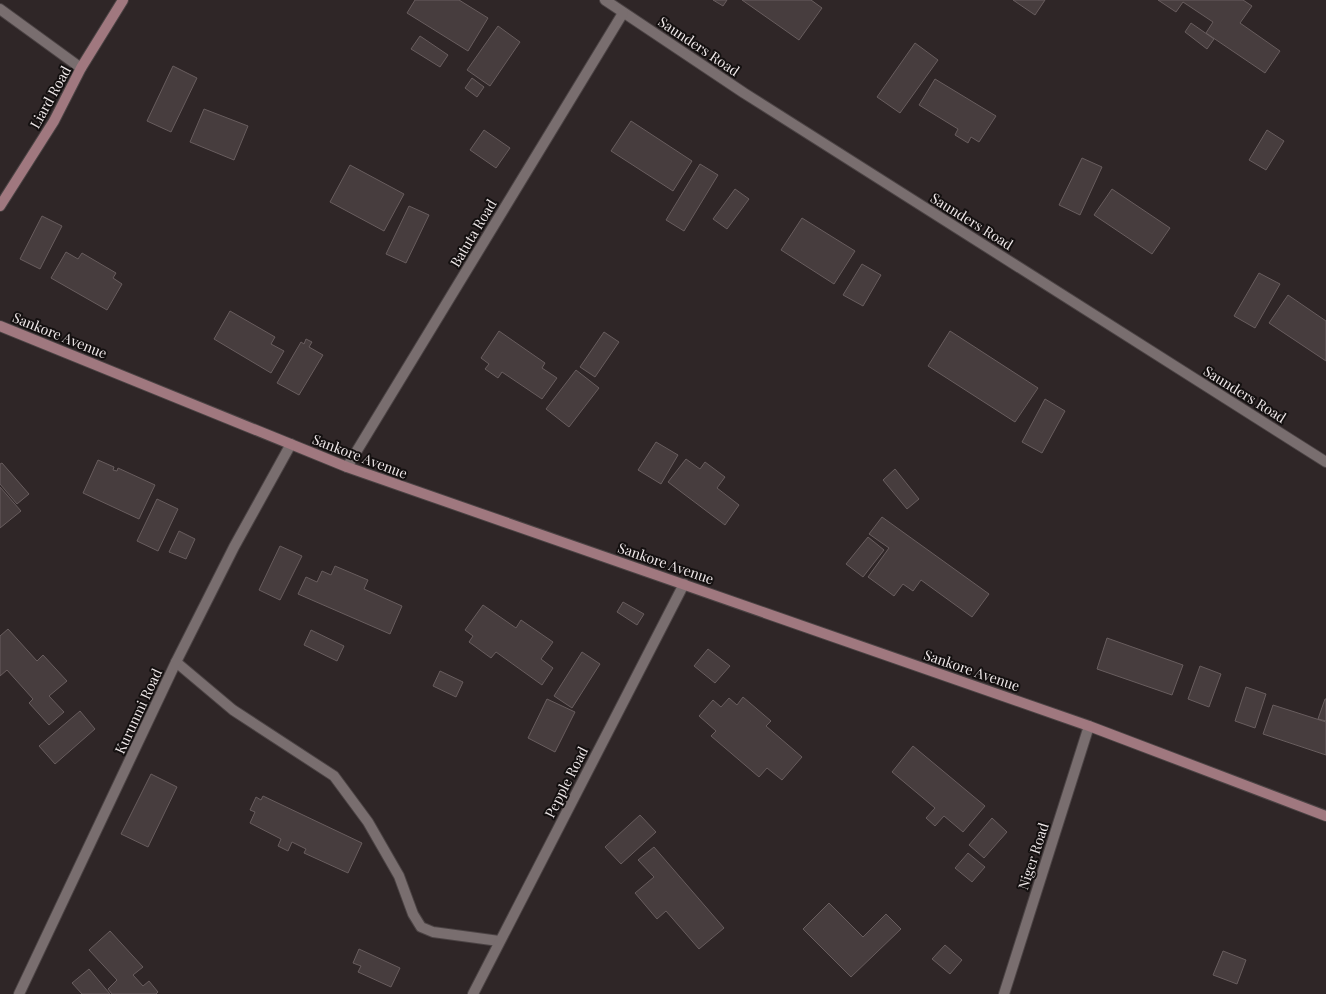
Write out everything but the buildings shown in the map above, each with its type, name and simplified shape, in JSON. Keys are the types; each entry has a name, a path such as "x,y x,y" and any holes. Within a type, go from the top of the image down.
{"street":[{"name":"Liard Road","path":"0,206 54,121 81,68 123,0"},
{"name":"Saunders Road","path":"604,0 751,97 1326,462"},
{"path":"0,9 81,68"},
{"name":"Batuta Road","path":"347,467 623,12"},
{"name":"Sankore Avenue","path":"0,326 347,467 1089,726 1326,816"},
{"name":"Kurunmi Road","path":"19,994 176,662 234,547 291,444"},
{"name":"Pepple Road","path":"473,994 684,584"},
{"path":"176,662 233,710 334,776 368,822 399,876 413,914 421,927 433,932 499,941"},
{"name":"Niger Road","path":"1004,994 1089,726"}]}
